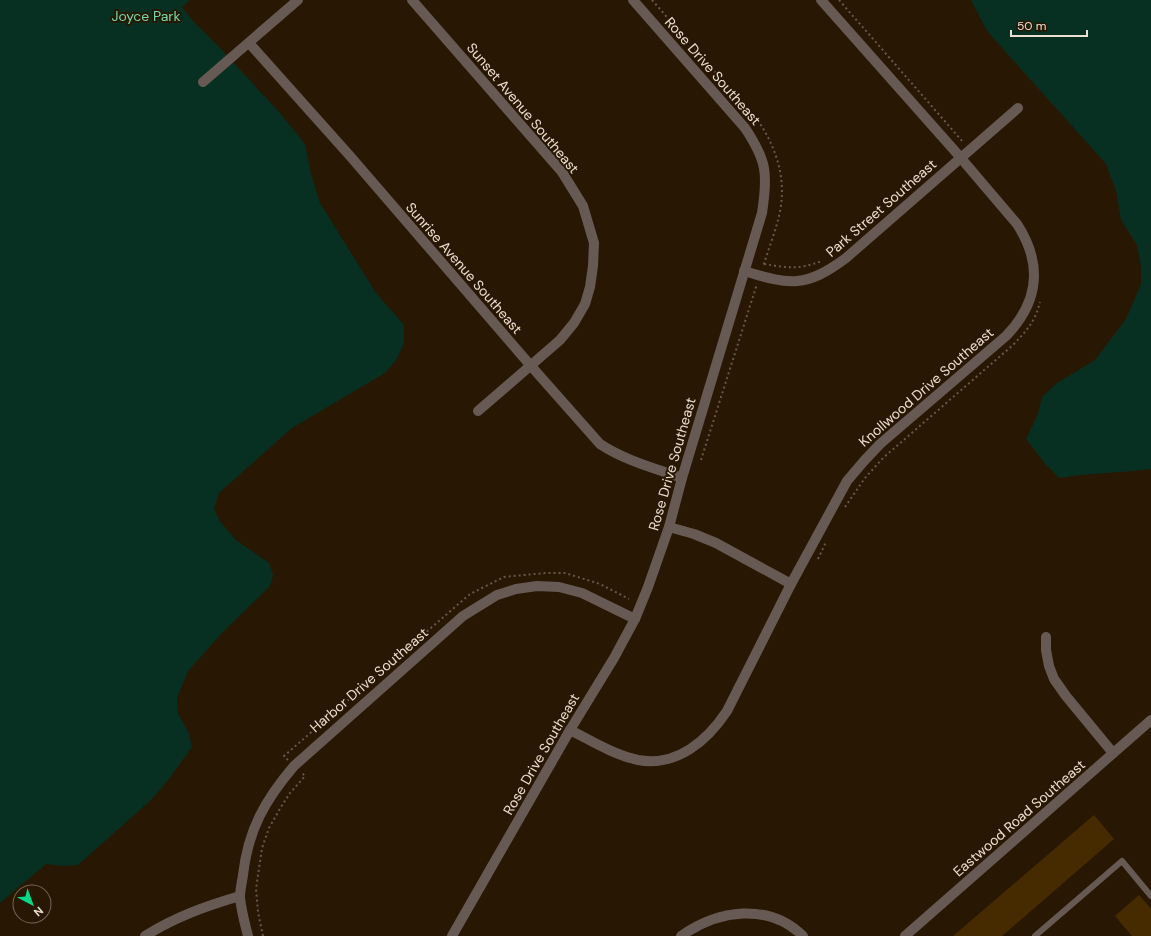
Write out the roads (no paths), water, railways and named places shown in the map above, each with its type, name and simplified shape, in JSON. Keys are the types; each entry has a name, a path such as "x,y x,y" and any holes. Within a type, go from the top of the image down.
{"street":[{"path":"203,82 298,0"},
{"name":"Sunset Avenue Southeast","path":"412,0 562,172 583,206 594,243 594,266 590,287 585,304 574,323 560,340 478,411"},
{"name":"Rose Drive Southeast","path":"452,936 570,730 614,658 635,619 669,527 682,478 762,213 766,178 764,165 760,153 745,128 633,0"},
{"name":"Knollwood Drive Southeast","path":"570,730 615,753 637,760 646,761 666,759 682,753 695,747 707,737 718,725 727,711 791,584 847,481 880,444 1006,336 1017,325 1026,312 1031,298 1034,283 1032,253 1026,238 1017,224 821,0"},
{"name":"Sunrise Avenue Southeast","path":"249,43 350,156 600,444 623,457 682,478"},
{"name":"Park Street Southeast","path":"744,271 775,280 799,281 815,277 831,269 846,258 966,146 1018,108"},
{"path":"669,527 694,534 716,543 791,584"},
{"name":"Harbor Drive Southeast","path":"248,936 240,896 245,857 252,833 264,807 276,787 294,766 463,616 497,595 516,589 538,586 559,587 582,594 635,619"},
{"path":"1046,637 1047,655 1054,679 1070,702 1113,753"},
{"name":"Eastwood Road Southeast","path":"905,936 1151,720"},
{"path":"145,936 179,916 240,896"},
{"path":"681,936 695,926 718,917 738,914 758,914 777,918 796,929 803,936"}],"lane":[{"path":"1035,936 1122,861 1151,896"}],"park label":[{"name":"Joyce Park","path":"146,16"}]}
